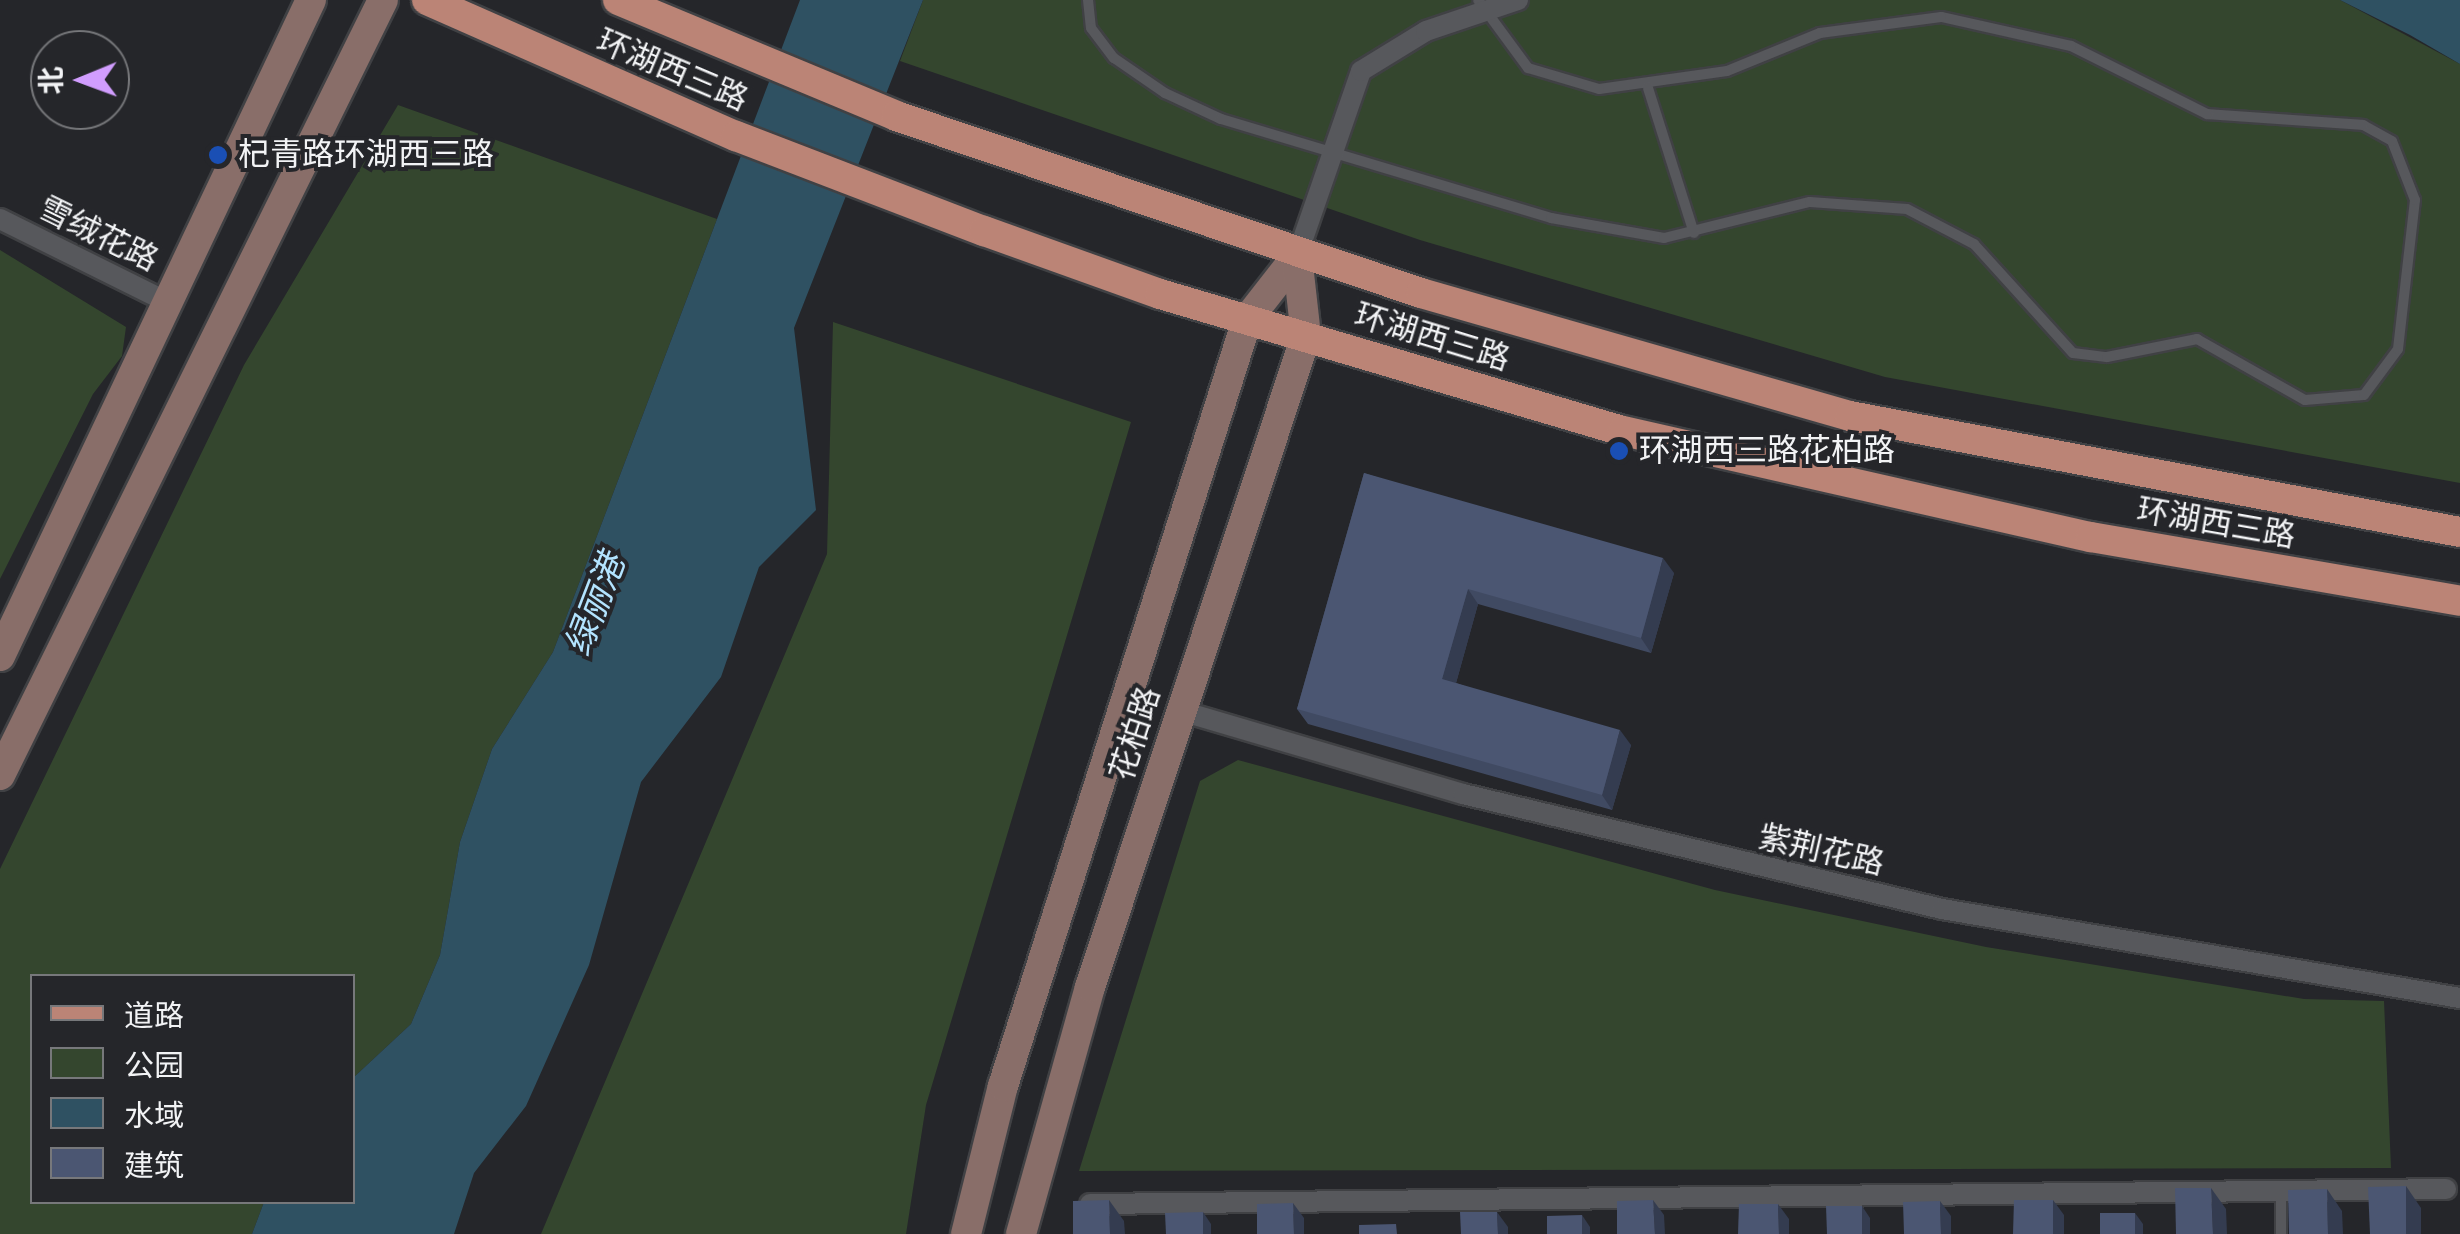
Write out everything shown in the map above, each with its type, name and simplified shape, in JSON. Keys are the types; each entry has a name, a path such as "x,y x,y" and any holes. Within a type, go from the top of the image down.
{"main road":[{"path":"0,656 310,0"},
{"path":"0,776 383,0"},
{"name":"环湖西三路","path":"427,0 736,136 869,188 1247,320 1623,431 2091,537 2460,601"},
{"name":"环湖西三路","path":"618,0 896,116 1297,256 1850,416 2460,532"},
{"path":"1247,320 1297,256"},
{"name":"花柏路","path":"1021,1234 1181,711 1306,336 1297,256"},
{"name":"花柏路","path":"966,1234 1002,1086 1247,320"}],"street":[{"path":"1297,256 1361,70 1426,31 1482,6 1518,0"},
{"name":"雪绒花路","path":"0,219 169,303"},
{"name":"紫荆花路","path":"1181,711 1462,794 1922,905 2460,998"},
{"path":"1090,1204 2446,1189"}],"lane":[{"path":"1088,0 1090,28 1114,58 1165,93 1330,152 1614,234 1694,233 1810,202 1906,209 1974,244 2074,352 2107,357 2197,338 2274,386 2334,403 2364,395 2398,349 2416,200 2392,141 2363,125 2206,114 2070,46 1941,16 1820,33 1727,71 1648,88 1556,81 1508,50 1482,6"},
{"path":"1648,88 1694,233"},
{"path":"2281,1191 2282,1234"}],"green space":[{"path":"923,0 2340,0 2460,64 2460,483 1885,377 1420,240 900,61"},
{"path":"398,105 717,219 553,652 492,749 460,842 440,955 411,1024 355,1076 355,974 30,974 30,1204 263,1204 252,1234 0,1234 0,869 244,365"},
{"path":"0,250 126,327 122,356 93,394 0,579"},
{"path":"833,322 1131,422 926,1105 906,1234 541,1234 827,554"},
{"path":"1238,760 1715,890 1986,947 2304,999 2384,1001 2391,1168 1079,1171 1200,781"}],"water":[{"name":"绿丽港","path":"800,0 923,0 794,328 816,510 759,567 721,677 641,782 589,965 526,1106 474,1173 454,1234 252,1234 263,1204 355,1204 355,1076 411,1024 440,955 460,842 492,749 553,652"},
{"path":"2340,0 2460,0 2460,64 2410,35"}],"building":[{"path":"1364,473 1663,558 1641,638 1468,589 1442,679 1620,730 1602,795 1297,709"},
{"path":"2406,1186 2406,1234 2370,1234 2368,1187"},
{"path":"2175,1188 2211,1188 2213,1234 2176,1234"},
{"path":"2327,1189 2328,1234 2289,1234 2288,1190"},
{"path":"1109,1200 1110,1234 1073,1234 1073,1201"},
{"path":"1653,1200 1655,1234 1617,1234 1617,1201"},
{"path":"2014,1200 2053,1200 2053,1234 2013,1234"},
{"path":"1940,1201 1941,1234 1904,1234 1903,1202"},
{"path":"1293,1203 1294,1234 1257,1234 1257,1204"},
{"path":"1739,1204 1778,1204 1779,1234 1738,1234"},
{"path":"1826,1206 1862,1206 1862,1234 1827,1234"},
{"path":"1203,1212 1203,1234 1166,1234 1165,1213"},
{"path":"1460,1212 1497,1212 1498,1234 1461,1234"},
{"path":"2100,1213 2135,1213 2135,1234 2100,1234"},
{"path":"1582,1215 1582,1234 1547,1234 1547,1216"},
{"path":"1396,1224 1397,1234 1359,1234 1359,1225"}],"place":[{"name":"杞青路环湖西三路","path":"218,155"},
{"name":"环湖西三路花柏路","path":"1619,451"}]}
